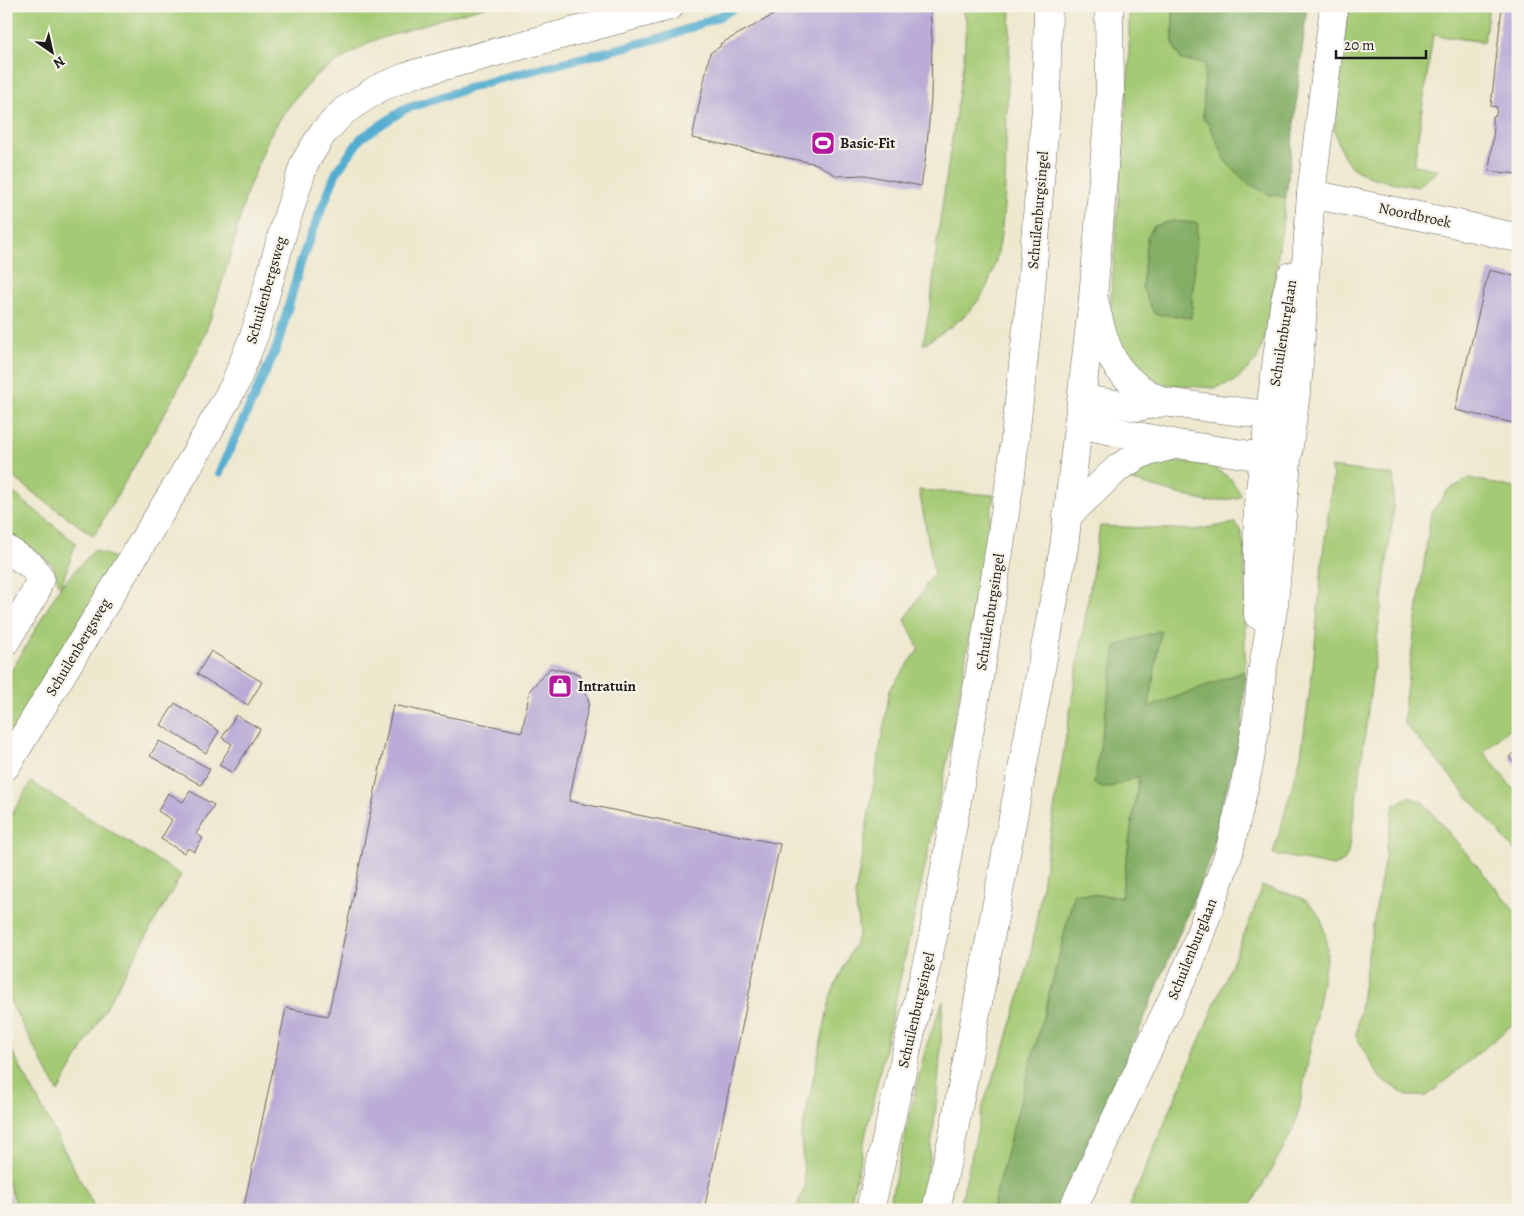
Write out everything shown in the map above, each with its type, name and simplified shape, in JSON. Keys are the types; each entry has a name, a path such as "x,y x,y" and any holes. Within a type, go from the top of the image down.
{"street":[{"name":"Schuilenbergsweg","path":"6,766 179,482 234,386 255,333 283,231 304,164 322,134 344,111 369,94 410,75 670,6"},
{"name":"Schuilenburgsingel","path":"870,1210 933,936 983,655 1011,474 1030,301 1044,135 1048,6"},
{"path":"936,1210 954,1126 1064,547 1093,298 1110,94 1108,6"},
{"name":"Schuilenburglaan","path":"1072,1210 1190,962 1229,853 1249,764 1274,604 1276,459 1334,6"},
{"name":"Noordbroek","path":"1311,194 1518,238"},
{"path":"1093,298 1104,344 1114,363 1144,393 1164,402 1282,416"},
{"path":"1080,412 1138,407 1164,402"},
{"path":"1080,412 1177,444 1276,459"},
{"path":"1067,516 1118,467 1141,454 1177,444"},
{"path":"6,549 32,566 40,578 35,593 6,641"}],"green space":[{"path":"6,6 488,6 370,42 316,75 285,111 269,137 247,192 213,312 199,348 175,395 94,536 6,471"},
{"path":"962,6 1011,6 1001,237 992,274 979,299 957,322 923,345 931,301 938,234 964,58 966,19"},
{"path":"1129,6 1173,6 1173,43 1181,60 1205,63 1203,118 1271,195 1286,197 1268,330 1256,361 1234,382 1214,388 1161,384 1133,367 1117,340 1110,309 1129,66"},
{"path":"1173,6 1307,6 1286,197 1271,195 1247,183 1227,163 1209,125 1203,118 1205,63 1181,60 1173,43"},
{"path":"1348,6 1489,6 1484,42 1433,35 1414,165 1439,170 1417,187 1370,177 1354,168 1343,156 1334,130"},
{"path":"1172,221 1198,223 1191,318 1154,314 1142,287 1147,237 1154,226"},
{"path":"1157,460 1210,465 1231,479 1241,495 1238,498 1207,502 1126,479 1131,473"},
{"path":"1330,467 1394,475 1393,515 1348,853 1344,861 1333,866 1273,854 1301,756 1313,667 1323,553 1333,476"},
{"path":"1470,478 1518,489 1518,720 1484,752 1518,795 1518,854 1404,723 1405,699 1431,513 1448,490"},
{"path":"6,487 76,543 61,586 94,550 119,560 6,746 6,680 60,587 53,565 7,531 12,525 6,521"},
{"path":"919,490 994,495 953,731 929,849 849,1210 795,1210 805,1187 801,1137 831,994 859,934 855,895 890,689 919,649 905,620 934,572"},
{"path":"1236,523 1241,532 1245,550 1245,671 1149,708 1094,784 1108,788 1139,775 1121,897 1074,893 1055,973 992,1210 959,1210 984,1102 1004,1049 1030,959 1100,526 1194,530"},
{"path":"1161,630 1149,707 1245,671 1242,733 1223,801 1211,857 1102,1120 1063,1204 1058,1210 992,1210 1055,973 1074,893 1121,897 1139,776 1108,788 1094,784 1116,646"},
{"path":"31,782 181,875 58,1092 6,994 6,824"},
{"path":"1408,797 1422,801 1518,914 1518,939 1514,957 1518,962 1518,1020 1427,1096 1407,1096 1380,1078 1356,1036 1394,805"},
{"path":"1262,886 1303,899 1315,909 1322,923 1326,939 1327,954 1300,1105 1294,1128 1248,1210 1128,1210 1251,918"},
{"path":"943,1001 936,1106 930,1158 920,1210 888,1210 926,1046"},
{"path":"6,1040 96,1210 18,1210 6,1177"}],"building":[{"path":"790,6 930,6 932,39 931,98 926,156 921,186 865,175 837,176 817,164 692,138 710,53 721,46 720,44"},
{"path":"1502,6 1518,6 1518,174 1489,171 1494,127 1492,117 1496,115 1497,107 1491,106"},
{"path":"1489,270 1518,277 1518,424 1455,410"},
{"path":"211,651 262,682 248,705 197,674"},
{"path":"550,668 579,674 589,702 569,801 780,844 704,1210 243,1210 286,1008 328,1016 393,705 522,732 530,690"},
{"path":"175,703 219,731 206,753 161,725"},
{"path":"236,715 260,729 233,773 219,765 232,744 222,738"},
{"path":"159,741 210,769 201,785 150,756"},
{"path":"1518,750 1518,768 1509,757"},
{"path":"190,791 214,805 196,834 203,838 194,852 188,848 184,853 161,839 172,820 158,811 168,793 183,802"},
{"path":"6,1186 15,1210 6,1210"}],"waterway":[{"path":"219,473 277,347 302,258 336,173 361,138 405,109 491,81 672,35 720,16 737,6"}],"place":[{"name":"Basic-Fit","path":"823,143"},
{"name":"Intratuin","path":"560,686"}]}
